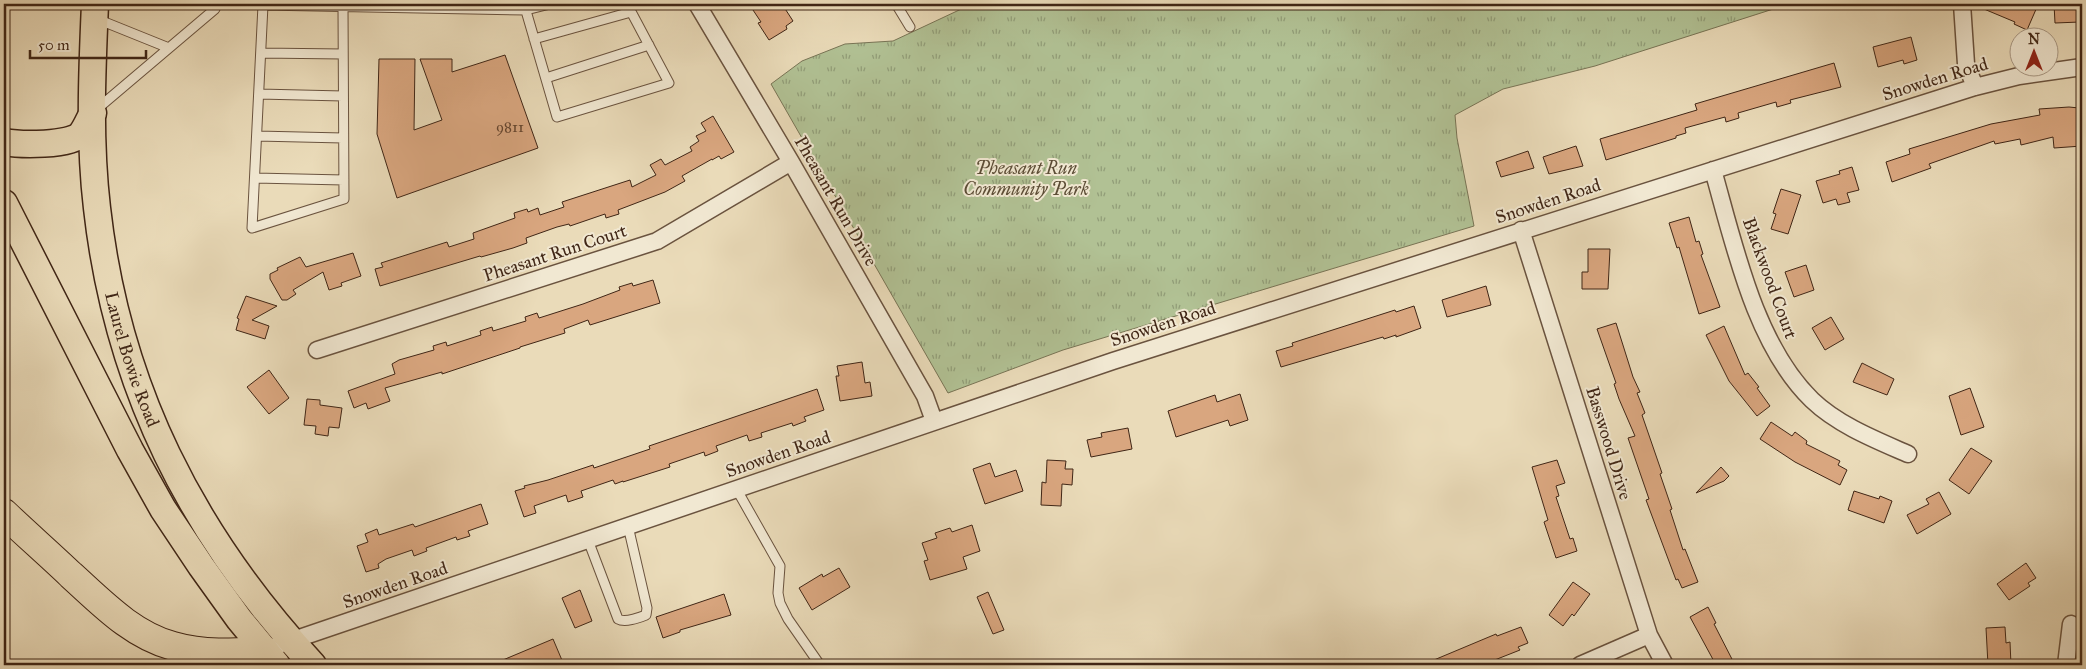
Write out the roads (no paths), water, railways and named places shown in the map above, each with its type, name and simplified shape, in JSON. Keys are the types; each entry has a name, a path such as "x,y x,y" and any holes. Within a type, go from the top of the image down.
{"highway":[{"path":"4,513 109,609 123,621 147,636 171,646 208,653 236,653 270,658"}],"main road":[{"name":"Laurel Bowie Road","path":"95,11 93,113 96,206 104,259 125,346 151,422 184,488 204,522 247,585 291,641 313,665"},
{"path":"4,142 58,143 69,140 81,135 93,113"},
{"name":"Laurel Bowie Road","path":"4,203 130,450 163,509 200,566 270,658"}],"street":[{"name":"Pheasant Run Drive","path":"697,4 791,162 925,396 934,421"},
{"path":"1962,4 1966,64 1975,87"},
{"name":"Snowden Road","path":"270,658 291,641 934,421 1154,348 1975,87 2019,76 2082,67"},
{"name":"Pheasant Run Court","path":"317,350 657,241 791,162"},
{"name":"Blackwood Court","path":"1713,170 1739,261 1757,311 1772,346 1794,380 1813,401 1857,432 1908,454"},
{"name":"Basswood Drive","path":"1521,230 1649,635 1665,665"},
{"path":"2066,665 2071,624"},
{"path":"1580,665 1649,635"}],"lane":[{"path":"93,113 215,10 215,4"},
{"path":"343,6 344,199 252,228 263,5 525,7 550,4"},
{"path":"896,4 910,27"},
{"path":"525,7 534,39 546,78 557,117 669,83 629,8 534,39"},
{"path":"95,11 169,48"},
{"path":"546,78 649,45"},
{"path":"261,53 343,54"},
{"path":"259,94 343,96"},
{"path":"257,136 344,138"},
{"path":"254,178 344,180"},
{"path":"736,490 780,566 778,593 780,603 788,619 820,665"},
{"path":"588,540 618,619 624,621 642,617 646,614 647,608 628,526"}],"park label":[{"name":"Pheasant Run Community Park","path":"1026,178"}]}
